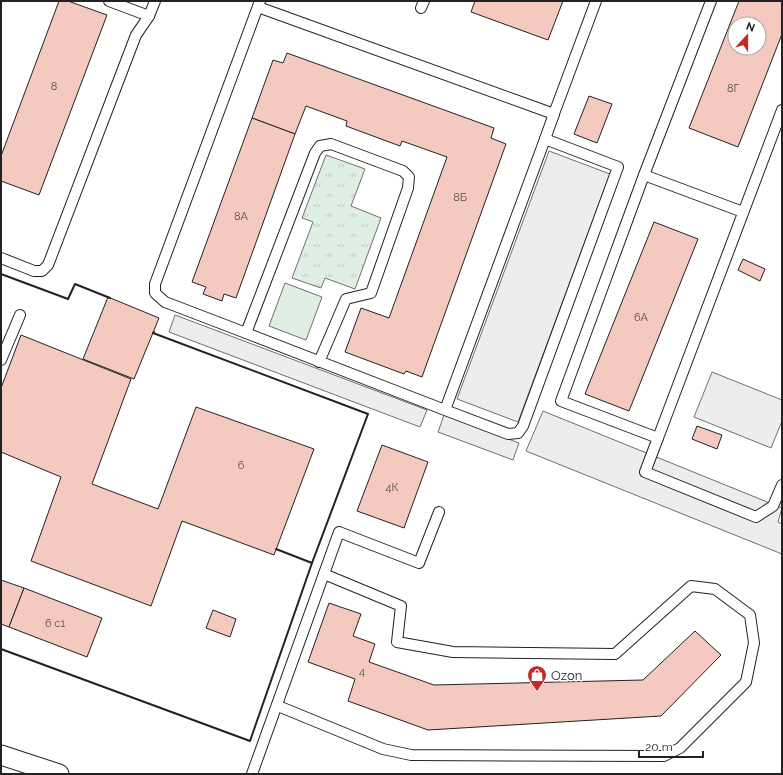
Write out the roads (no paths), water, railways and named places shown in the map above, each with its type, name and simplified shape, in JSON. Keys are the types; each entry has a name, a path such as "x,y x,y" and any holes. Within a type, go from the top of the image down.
{"street":[{"path":"1,755 59,774"}],"lane":[{"path":"109,1 149,16"},
{"path":"1,258 34,271 42,271 48,265 136,35 149,16 155,1"},
{"path":"445,410 596,1"},
{"path":"658,438 561,401 644,175 711,1"},
{"path":"545,139 618,167 523,426 518,433 508,434 319,362 165,302 155,293 155,284 259,4 554,114"},
{"path":"782,110 645,472 756,517 773,506 782,485"},
{"path":"246,333 315,153 320,146 331,144 403,171 409,177 408,188 374,287 371,293 365,296 346,300 319,362"},
{"path":"644,175 743,212"},
{"path":"1,360 20,315"},
{"path":"252,774 278,706 339,532 418,563 439,512"},
{"path":"278,706 384,749 411,755 664,756 680,748 746,682 754,643 750,615 715,589 691,586 616,654 453,652 397,642 401,606 324,574"}],"place":[{"name":"Ozon","path":"537,692"}]}
